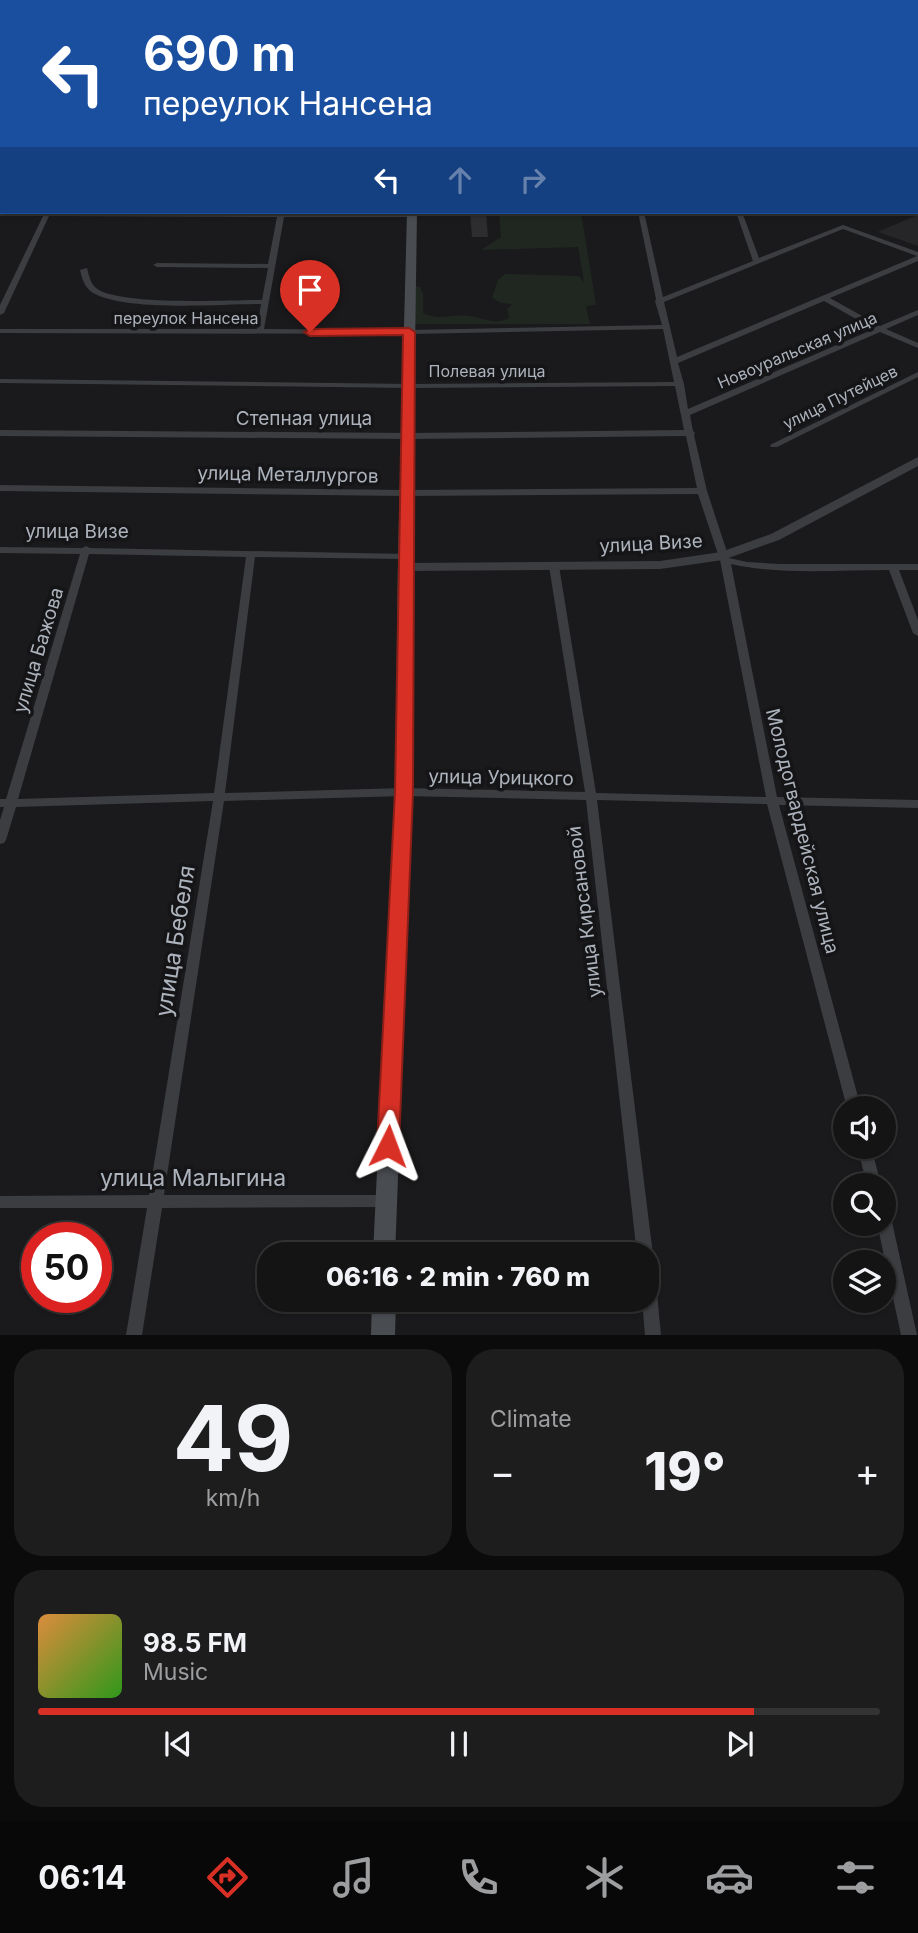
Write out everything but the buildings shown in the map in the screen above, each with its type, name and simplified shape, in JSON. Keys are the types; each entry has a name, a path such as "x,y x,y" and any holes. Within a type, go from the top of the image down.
{"main road":[{"path":"384,1242 404,792 405,561 412,214"},
{"path":"383,1335 384,1312"}],"street":[{"path":"0,313 48,214"},
{"path":"260,332 281,214"},
{"name":"Молодогвардейская улица","path":"641,214 702,491 724,558 772,800 851,1096"},
{"path":"740,214 756,260"},
{"path":"660,302 843,226 918,256"},
{"path":"675,361 826,299 918,256"},
{"path":"157,265 272,266"},
{"path":"85,270 86,282 95,291 127,301 266,302"},
{"path":"826,299 880,329 918,346"},
{"name":"Новоуральская улица","path":"687,413 918,312"},
{"name":"переулок Нансена","path":"0,331 409,332 666,327"},
{"name":"улица Путейцев","path":"774,445 918,374"},
{"path":"0,393 3,381"},
{"name":"Полевая улица","path":"3,381 410,386 680,384"},
{"name":"Степная улица","path":"0,433 408,436 691,433"},
{"name":"улица Визе","path":"0,550 251,553 554,566 660,565 724,558 775,537 918,461"},
{"name":"улица Металлургов","path":"0,488 406,493 702,491"},
{"name":"улица Бажова","path":"0,840 5,803 86,549"},
{"name":"улица Бебеля","path":"134,1335 219,797 251,553"},
{"path":"724,558 735,564 780,567 918,567"},
{"name":"улица Кирсановой","path":"554,566 591,796 643,1242"},
{"path":"892,567 918,633"},
{"name":"улица Урицкого","path":"5,803 404,792 918,804"},
{"name":"улица Малыгина","path":"0,1202 385,1201"},
{"path":"887,1236 909,1335"},
{"path":"651,1312 653,1335"}],"shaded area":[{"path":"499,214 581,214 596,305 586,306 590,324 413,324 414,286 420,287 423,294 423,313 435,317 469,316 499,321 509,318 507,309 512,304 501,303 492,298 498,280 505,274 579,276 584,282 578,247 481,250 501,237"},
{"path":"918,215 918,246 878,232 882,230"}],"route":[{"path":"310,332 409,332 404,792 388,1146"}]}
